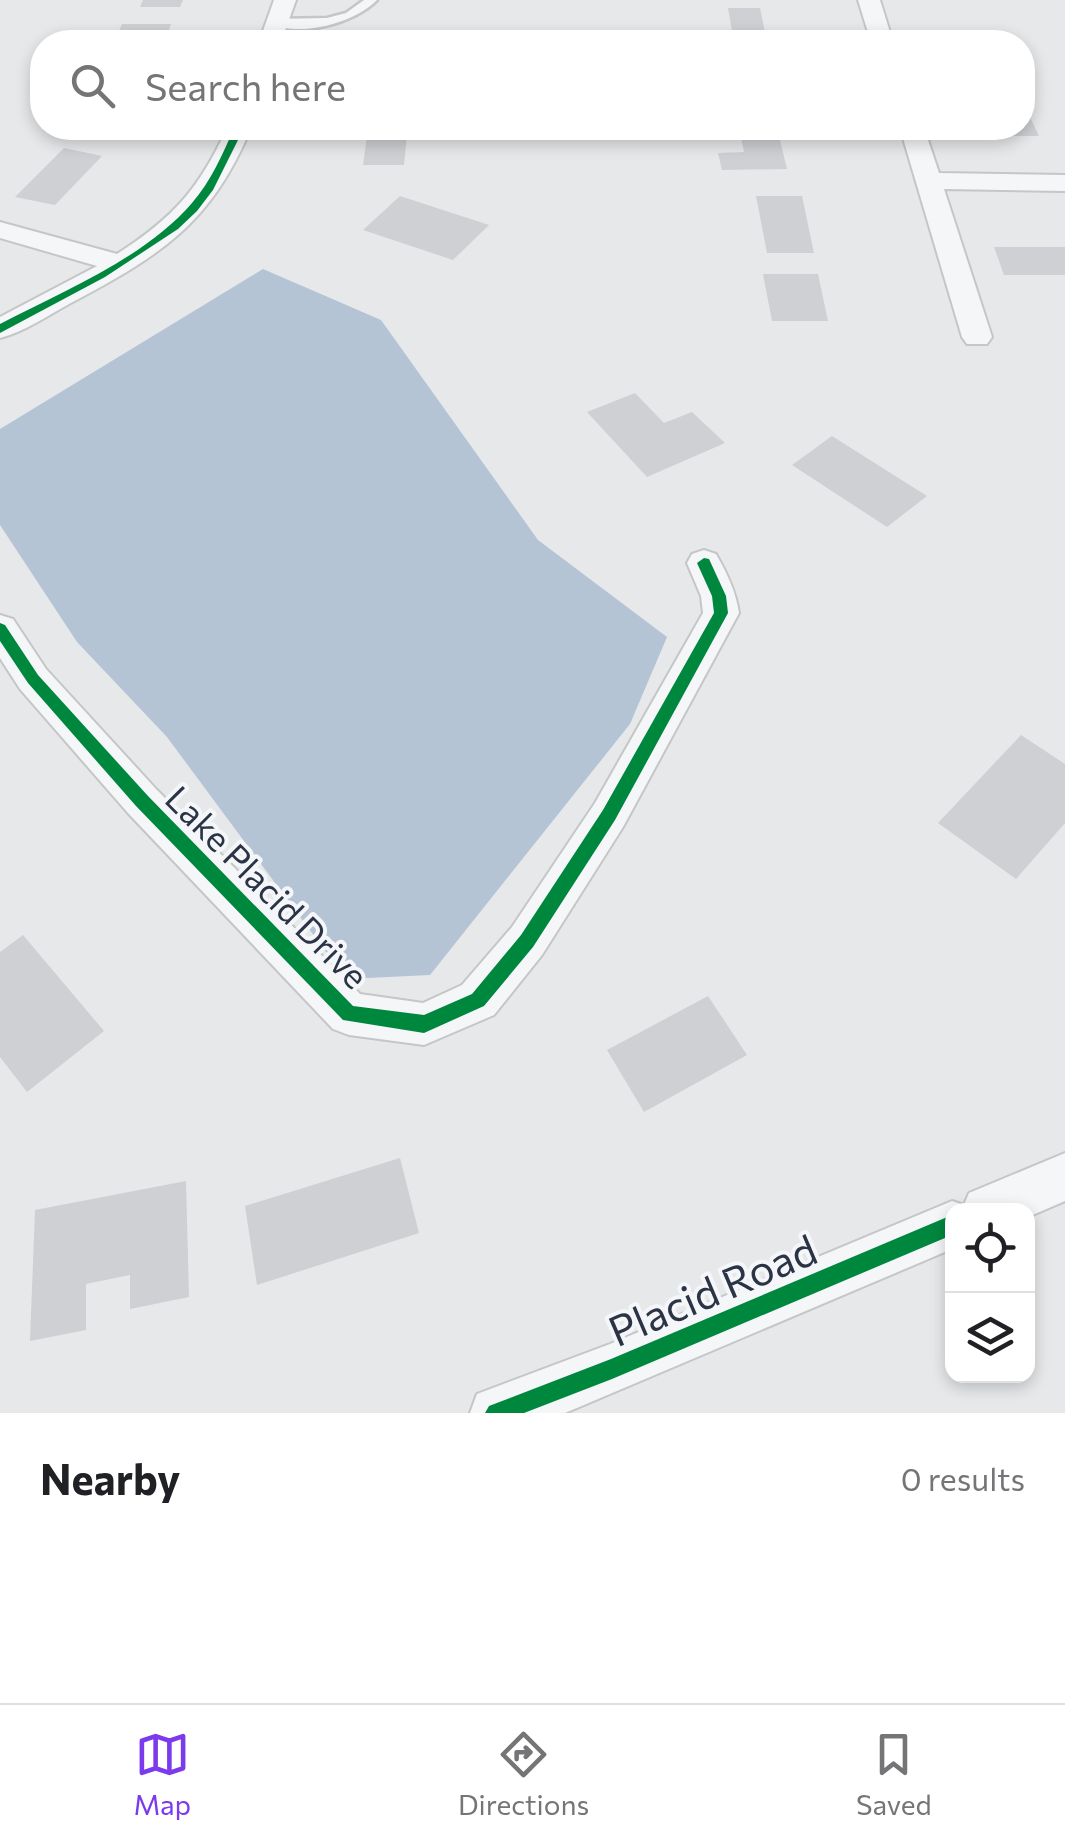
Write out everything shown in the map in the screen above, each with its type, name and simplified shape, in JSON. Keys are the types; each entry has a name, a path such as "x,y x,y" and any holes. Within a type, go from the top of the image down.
{"street":[{"path":"274,30 285,0"},
{"path":"869,0 878,30"},
{"path":"0,329 118,263 192,210 223,164 233,140"},
{"path":"916,140 978,337"},
{"path":"931,182 1065,183"},
{"path":"0,230 118,263"},
{"name":"Lake Placid Drive","path":"0,629 32,679 142,802 349,1014 424,1024 478,1000 527,941 609,815 721,613 719,596 704,563"},
{"path":"1003,1203 1065,1177"},
{"name":"Placid Road","path":"496,1413 612,1369 945,1228"}],"lane":[{"path":"287,30 349,20 372,0"}],"water":[{"path":"263,269 381,320 538,540 667,637 630,724 430,975 346,979 167,737 77,642 0,525 0,429"}],"building":[{"path":"143,0 183,0 180,7 140,7"},
{"path":"728,8 760,8 765,30 732,30"},
{"path":"122,24 171,24 169,30 119,30"},
{"path":"366,140 406,140 404,165 363,165"},
{"path":"742,140 780,140 787,169 722,170 718,153 744,152"},
{"path":"64,148 102,156 55,205 15,197"},
{"path":"400,196 489,225 453,260 363,230"},
{"path":"756,196 802,196 814,253 767,253"},
{"path":"994,247 1065,247 1065,275 1004,275"},
{"path":"763,274 818,274 828,321 772,321"},
{"path":"635,393 664,423 692,412 725,443 647,477 587,412"},
{"path":"832,436 927,496 887,527 792,465"},
{"path":"1021,735 1065,764 1065,823 1016,879 938,823"},
{"path":"23,935 104,1031 27,1092 0,1057 0,952"},
{"path":"708,996 747,1055 644,1112 607,1050"},
{"path":"400,1158 419,1233 257,1285 245,1206"},
{"path":"186,1181 189,1297 130,1309 130,1275 86,1284 86,1330 30,1341 35,1210"}],"cycle path":[{"path":"0,329 101,275 175,226 207,190 234,140"},
{"path":"0,629 33,679 142,801 349,1014 424,1024 478,1000 527,941 609,815 721,613 719,596 704,563"},
{"path":"496,1413 612,1369 945,1228"}]}
